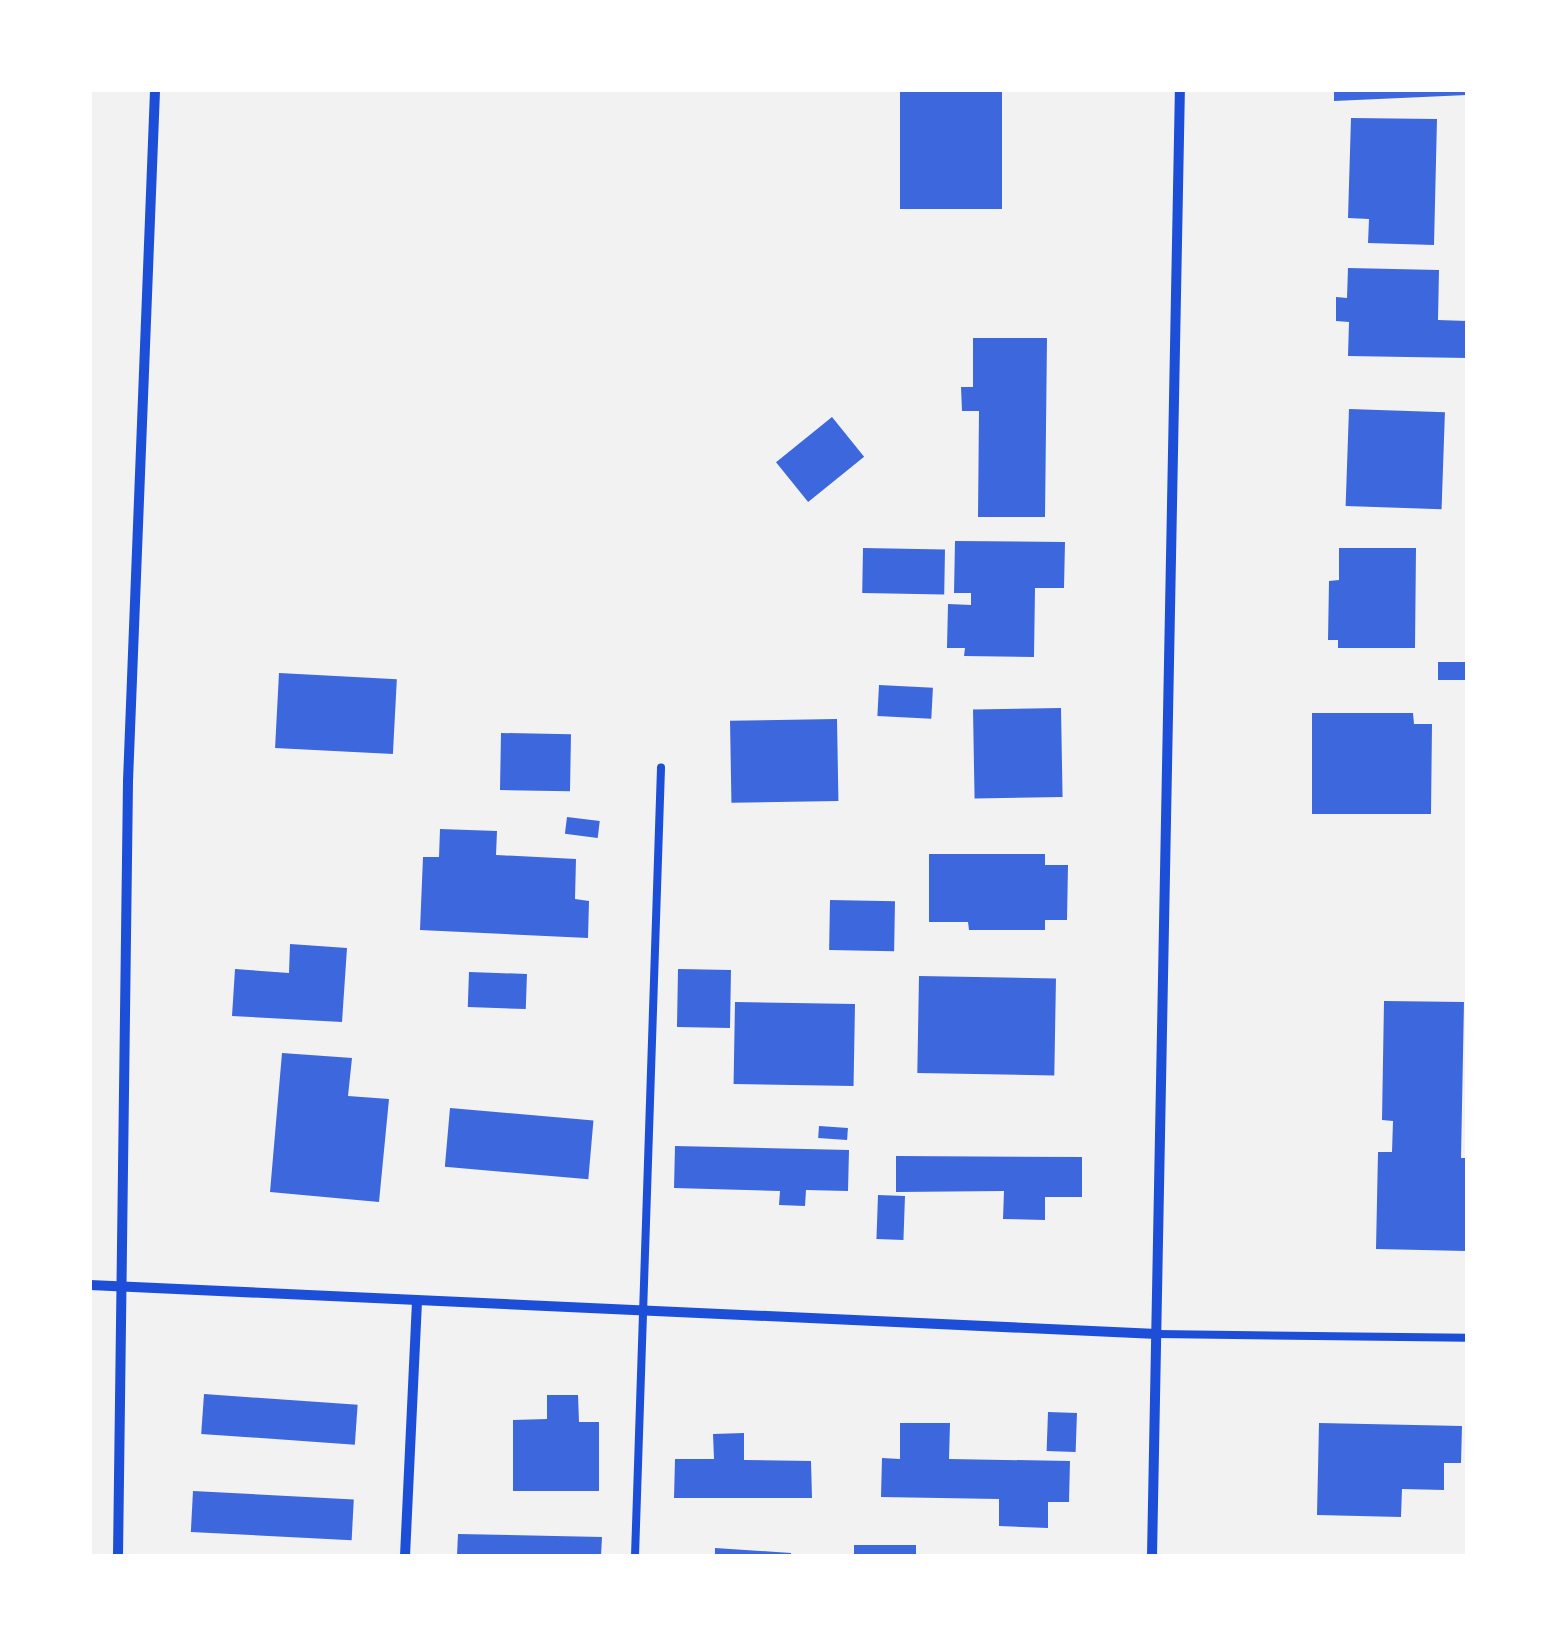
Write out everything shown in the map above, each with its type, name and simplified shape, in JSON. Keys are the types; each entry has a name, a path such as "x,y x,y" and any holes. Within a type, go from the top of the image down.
{"street":[{"path":"118,1556 128,780 155,90"},
{"path":"1152,1556 1180,90"},
{"path":"90,1286 1157,1334"},
{"path":"405,1556 417,1300"}],"lane":[{"path":"635,1556 638,1311 661,767"},
{"path":"1157,1334 1467,1338"}],"building":[{"path":"900,90 1002,90 1002,209 900,209"},
{"path":"1334,90 1467,90 1467,95 1334,101"},
{"path":"1351,118 1437,119 1434,245 1368,243 1369,219 1348,218"},
{"path":"1348,268 1439,270 1438,320 1467,321 1467,358 1348,356 1349,322 1336,321 1336,297 1347,298"},
{"path":"973,338 1047,338 1045,517 978,517 979,411 962,411 961,387 973,387"},
{"path":"1349,409 1445,412 1442,509 1346,506"},
{"path":"832,417 864,457 808,502 776,462"},
{"path":"955,541 1065,542 1064,588 1035,588 1034,657 964,656 965,648 947,648 948,604 971,605 971,593 954,593"},
{"path":"863,548 945,549 944,594 862,593"},
{"path":"1339,548 1416,548 1415,648 1338,648 1338,640 1328,640 1329,581 1339,580"},
{"path":"1438,662 1467,662 1467,680 1438,680"},
{"path":"279,673 397,679 393,754 275,748"},
{"path":"879,685 933,688 931,719 877,716"},
{"path":"1061,708 1063,797 975,799 973,710"},
{"path":"1312,713 1413,713 1414,724 1432,724 1431,814 1312,814"},
{"path":"837,719 838,801 731,803 730,721"},
{"path":"501,733 571,734 570,791 500,790"},
{"path":"567,817 600,821 598,838 565,834"},
{"path":"440,829 497,831 496,855 576,859 575,899 589,901 588,938 420,930 423,857 439,857"},
{"path":"929,854 1045,854 1045,865 1068,865 1067,920 1045,920 1045,930 969,930 968,922 929,922"},
{"path":"830,900 895,901 894,951 829,950"},
{"path":"290,944 347,948 342,1022 232,1016 235,969 289,973"},
{"path":"678,969 731,970 730,1028 677,1027"},
{"path":"469,972 527,974 526,1009 468,1007"},
{"path":"919,976 1056,978 1054,1075 917,1073"},
{"path":"1384,1001 1464,1002 1461,1158 1467,1158 1467,1251 1376,1249 1378,1152 1392,1152 1393,1121 1382,1120"},
{"path":"735,1002 855,1004 854,1086 734,1084"},
{"path":"282,1053 352,1058 348,1096 389,1099 379,1202 270,1192"},
{"path":"450,1108 593,1121 588,1179 445,1167"},
{"path":"819,1126 848,1128 847,1140 818,1138"},
{"path":"675,1146 849,1150 848,1191 806,1190 805,1206 779,1205 780,1191 674,1188"},
{"path":"896,1156 1082,1157 1082,1197 1045,1197 1045,1220 1003,1219 1004,1191 896,1192"},
{"path":"878,1195 905,1196 903,1240 876,1239"},
{"path":"204,1394 358,1405 355,1445 201,1434"},
{"path":"547,1395 578,1395 579,1422 599,1422 599,1491 513,1491 513,1420 547,1419"},
{"path":"1048,1412 1077,1413 1076,1452 1047,1451"},
{"path":"900,1423 950,1423 949,1459 1070,1461 1069,1502 1048,1502 1048,1528 999,1526 999,1499 881,1497 882,1458 900,1459"},
{"path":"1319,1423 1462,1426 1461,1463 1444,1463 1444,1490 1402,1489 1401,1517 1317,1515"},
{"path":"744,1433 744,1460 811,1461 812,1498 674,1498 675,1459 714,1459 713,1434"},
{"path":"193,1491 354,1499 352,1540 191,1532"},
{"path":"458,1534 602,1537 601,1556 457,1556"},
{"path":"854,1545 916,1545 916,1556 854,1556"},
{"path":"715,1548 791,1553 791,1556 715,1556"}]}
